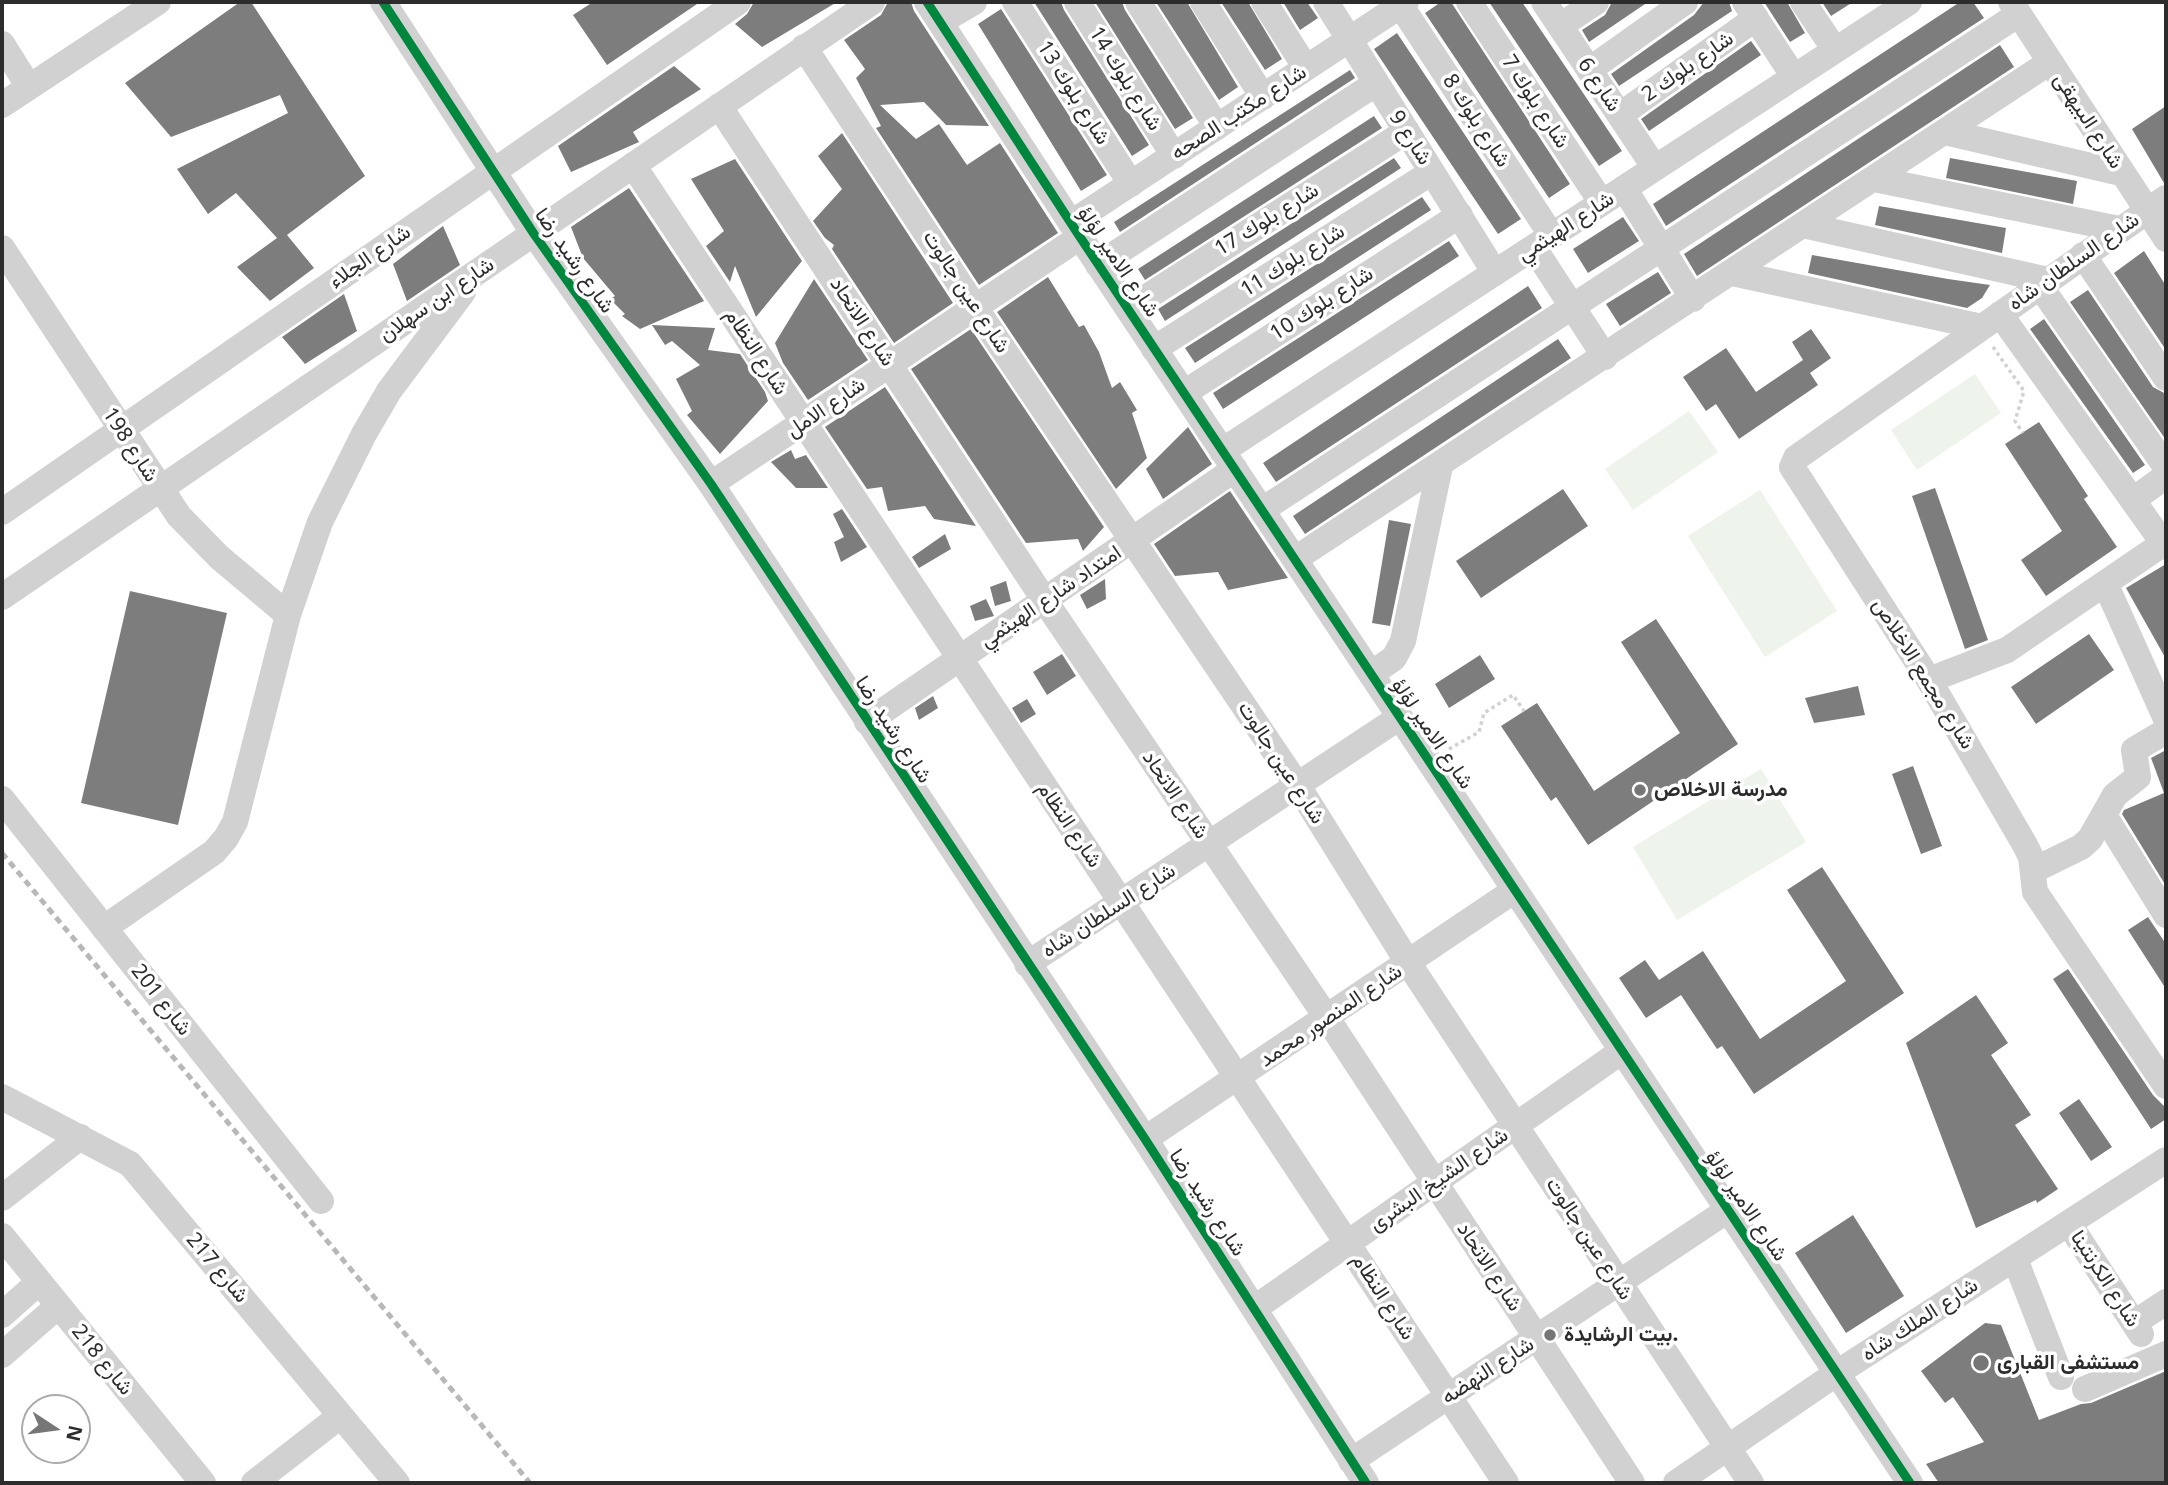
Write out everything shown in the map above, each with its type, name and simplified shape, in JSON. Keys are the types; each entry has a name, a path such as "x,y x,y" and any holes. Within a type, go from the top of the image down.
{"street":[{"path":"2,105 158,2"},
{"name":"شارع رشيد رضا","path":"383,2 534,234 711,484 1145,1139 1366,1483"},
{"name":"شارع الجلاء","path":"6,500 120,431 738,2"},
{"name":"شارع ابن سهلان","path":"2,597 872,2"},
{"path":"933,12 974,2"},
{"name":"شارع بلوك 13","path":"1015,2 1131,184"},
{"name":"شارع بلوك 14","path":"1077,2 1174,156"},
{"path":"1138,2 1217,127"},
{"path":"1203,2 1263,97"},
{"path":"1264,2 1306,68"},
{"name":"شارع 9","path":"1326,2 1495,273"},
{"name":"شارع بلوك 7","path":"1469,2 1602,203"},
{"name":"شارع 6","path":"1544,2 1655,168"},
{"path":"1560,26 1596,2"},
{"path":"1589,70 1685,2"},
{"path":"1803,2 1835,50"},
{"name":"شارع الهيثمي","path":"1229,460 1495,273 1835,50 1874,11 1909,2"},
{"name":"شارع مكتب الصحه","path":"1075,230 1131,184 1404,4"},
{"name":"شارع بلوك 8","path":"1404,4 1543,242 1573,308 1605,357"},
{"path":"1262,510 1662,249 2015,8"},
{"name":"شارع البيهقى","path":"2015,8 2121,173 2157,204 2166,239"},
{"path":"1750,10 1794,77"},
{"name":"شارع بلوك 2","path":"1620,115 1750,10"},
{"name":"شارع الامير لؤلؤ","path":"933,12 1098,265 1910,1483"},
{"path":"2,44 29,87"},
{"name":"شارع عين جالوت","path":"804,47 976,309 1298,786 1409,964 1751,1483"},
{"path":"1295,559 2050,62"},
{"path":"1098,265 1375,84"},
{"name":"شارع الاتحاد","path":"719,106 1045,601 1327,1018 1632,1483"},
{"name":"شارع بلوك 17","path":"1128,309 1407,131"},
{"path":"1945,132 2121,173"},
{"name":"شارع النظام","path":"633,165 1506,1483"},
{"name":"شارع بلوك 11","path":"1154,349 1432,172"},
{"path":"1874,179 2119,229"},
{"path":"1624,188 1693,299"},
{"name":"شارع السلطان شاه","path":"1991,320 2157,204"},
{"name":"شارع بلوك 10","path":"1184,393 1460,215"},
{"path":"1803,225 2044,283 2166,467"},
{"name":"شارع الامل","path":"711,484 976,309 1075,230"},
{"name":"شارع 198","path":"2,248 159,490 219,557 288,615"},
{"path":"2083,255 2166,378"},
{"path":"1732,273 1991,320 2133,500 2165,545 2007,650 1929,680"},
{"path":"104,928 214,852 226,838 235,822 288,615 320,522 364,433 417,351 477,274"},
{"name":"شارع مجمع الاخلاص","path":"1991,320 1792,461 1792,467 1929,680 2025,845 2034,870 2035,892 2166,1086"},
{"name":"امتداد شارع الهيثمي","path":"867,722 1132,542 1229,460"},
{"path":"1371,674 1394,657 1403,641 1440,466"},
{"path":"2133,500 2166,476"},
{"path":"2105,583 2159,682 2166,719"},
{"name":"شارع السلطان شاه","path":"1027,964 1209,846 1400,717"},
{"path":"2034,870 2081,847 2097,831 2115,795 2138,777 2134,750 2166,731"},
{"name":"شارع 201","path":"2,799 321,1201"},
{"path":"2104,816 2166,915"},
{"name":"شارع المنصور محمد","path":"1145,1139 1409,964 1515,890"},
{"name":"شارع الشيخ البشرى","path":"1255,1308 1622,1051"},
{"name":"شارع 217","path":"2,1097 130,1164 397,1483"},
{"path":"2,1198 80,1137"},
{"name":"شارع الملك شاه","path":"1676,1483 1837,1374 2166,1160"},
{"name":"شارع النهضه","path":"1351,1461 1728,1210"},
{"name":"شارع الكرنتينا","path":"2069,1224 2138,1329 2166,1302"},
{"name":"شارع 218","path":"2,1236 203,1483"},
{"path":"2015,1259 2061,1377"},
{"path":"2,1315 39,1282"},
{"path":"2,1354 58,1306"},
{"path":"2085,1389 2166,1354"},
{"path":"254,1483 340,1416"}],"path":[{"path":"1991,320 2024,391 2015,421 2023,433"},
{"path":"1428,760 1479,732 1484,713 1513,695 1524,711"}],"shaded area":[{"path":"1975,374 2001,413 1917,470 1891,430"},
{"path":"1689,411 1718,452 1633,510 1605,469"},
{"path":"1760,490 1837,611 1765,657 1688,536"},
{"path":"1761,769 1806,842 1677,920 1633,847"}],"building":[{"path":"240,2 251,2 365,176 287,235 314,268 270,301 237,267 277,238 236,193 208,214 177,169 288,113 280,95 171,137 125,83"},
{"path":"593,2 700,2 607,65 573,15"},
{"path":"754,2 837,2 762,47 735,24 747,14"},
{"path":"888,2 911,2 914,11 989,126 946,125 924,102 880,105 916,139 939,124 967,165 1000,143 1058,233 979,285 876,128 881,126 856,78 865,69 844,40 881,15"},
{"path":"1034,2 1061,2 1149,145 1132,156"},
{"path":"1095,2 1122,2 1193,118 1175,129"},
{"path":"1156,2 1187,2 1238,87 1219,100"},
{"path":"1221,2 1248,2 1282,59 1265,70"},
{"path":"1283,2 1307,2 1318,18 1300,30"},
{"path":"1441,2 1451,2 1570,184 1549,198 1425,13"},
{"path":"1489,2 1522,2 1622,151 1599,166"},
{"path":"1612,2 1648,2 1589,42 1582,30 1605,15"},
{"path":"1704,2 1729,2 1732,11 1619,86 1611,74 1694,15"},
{"path":"1764,2 1787,2 1805,33 1790,42"},
{"path":"1822,2 1853,2 1831,16"},
{"path":"1960,2 1973,2 1984,18 1666,226 1653,204"},
{"path":"1001,9 1107,175 1081,191 978,24"},
{"path":"1397,33 1521,219 1498,234 1374,49"},
{"path":"1751,41 1761,55 1649,131 1641,119"},
{"path":"2000,45 2014,67 1697,276 1684,254"},
{"path":"674,66 701,89 633,132 639,142 571,172 558,146"},
{"path":"1350,70 1355,78 1120,232 1114,222"},
{"path":"2166,106 2166,183 2164,183 2132,129"},
{"path":"1374,116 1382,128 1145,280 1138,269"},
{"path":"842,133 953,303 894,343 832,249 834,245 825,238 813,221 842,189 818,156"},
{"path":"1394,158 1401,168 1165,321 1158,309"},
{"path":"1950,158 2077,181 2073,204 1946,178"},
{"path":"735,159 802,261 756,317 735,266 730,282 706,246 724,231 691,179"},
{"path":"629,188 704,301 640,329 622,316 625,314 610,299 615,296 583,258 571,227"},
{"path":"1422,197 1431,210 1195,363 1185,348"},
{"path":"1879,206 2006,228 2002,253 1875,225"},
{"path":"1623,217 1639,241 1588,273 1573,249"},
{"path":"443,226 460,265 407,301 393,264"},
{"path":"1449,241 1459,256 1223,409 1213,393"},
{"path":"2144,251 2166,286 2166,350 2114,273"},
{"path":"1812,255 1990,285 1982,298 1967,308 1808,273"},
{"path":"1658,272 1671,293 1620,326 1606,304"},
{"path":"1048,277 1079,327 1084,325 1099,352 1112,388 1120,382 1137,410 1132,413 1147,458 1116,489 997,312"},
{"path":"814,279 868,360 808,400 783,363 775,343"},
{"path":"1528,286 1542,308 1276,482 1263,463"},
{"path":"2088,290 2153,387 2166,394 2166,440 2070,302"},
{"path":"344,294 357,331 305,364 282,337"},
{"path":"2044,319 2145,465 2133,473 2030,329"},
{"path":"652,325 715,328 708,350 740,354 765,392 768,401 720,454 687,415 692,411 676,379 700,365 672,341 665,345"},
{"path":"971,329 1104,527 1083,551 1078,539 1026,543 911,369"},
{"path":"1811,329 1831,358 1810,373 1818,385 1739,439 1716,404 1706,411 1683,377 1726,348 1756,392 1803,360 1792,342"},
{"path":"1558,339 1571,358 1305,534 1293,516"},
{"path":"885,387 976,526 934,519 925,506 888,511 882,487 867,489 825,427"},
{"path":"2039,422 2088,496 2084,499 2117,547 2046,596 2021,560 2062,531 2005,444"},
{"path":"1188,427 1212,464 1163,499 1146,469"},
{"path":"791,450 795,459 806,455 828,488 796,488 771,462"},
{"path":"1935,488 1988,640 1965,649 1912,496"},
{"path":"1563,489 1588,526 1481,598 1456,561"},
{"path":"1230,491 1288,578 1228,590 1218,572 1175,576 1154,544"},
{"path":"842,509 867,547 841,562 834,542 844,537 833,514"},
{"path":"1389,520 1411,524 1390,626 1372,623"},
{"path":"945,534 951,549 919,568 912,557"},
{"path":"2166,564 2166,659 2126,588"},
{"path":"1105,579 1106,599 1087,609 1080,595"},
{"path":"1006,581 1011,601 995,606 990,587"},
{"path":"130,591 227,613 178,825 81,803"},
{"path":"986,599 994,616 975,621 970,606"},
{"path":"1656,619 1738,744 1588,845 1556,797 1551,801 1501,726 1537,703 1594,791 1680,733 1621,642"},
{"path":"2089,634 2114,670 2036,724 2011,687"},
{"path":"1062,654 1076,676 1047,695 1033,672"},
{"path":"1480,655 1495,679 1449,708 1435,684"},
{"path":"1858,686 1865,715 1814,723 1805,698"},
{"path":"933,696 938,708 919,720 915,708"},
{"path":"1027,699 1036,714 1021,723 1012,708"},
{"path":"2166,750 2166,886 2122,814 2124,810 2164,793 2151,758"},
{"path":"1913,766 1942,846 1921,854 1892,774"},
{"path":"1822,867 1904,993 1754,1094 1722,1046 1717,1049 1681,995 1646,1018 1619,978 1645,960 1659,980 1703,951 1760,1039 1846,981 1787,890"},
{"path":"2148,917 2166,944 2166,989 2128,930"},
{"path":"2068,969 2153,1095 2166,1108 2166,1119 2151,1129 2053,979"},
{"path":"1976,995 2008,1043 1991,1055 2031,1115 2015,1125 2058,1189 2037,1203 2036,1200 1976,1228 1906,1043"},
{"path":"2079,1099 2112,1147 2091,1161 2059,1113"},
{"path":"1853,1215 1904,1296 1846,1333 1795,1253"},
{"name":"مستشفى القبارى","path":"1985,1323 2001,1325 2039,1420 2081,1404 2091,1403 2166,1371 2166,1483 1939,1483 1926,1464 1984,1442 1953,1397 1945,1403 1921,1371"}],"railway":[{"path":"2,853 530,1483"}],"cycle path":[{"path":"383,2 534,234 711,484 1145,1139 1366,1483"},
{"path":"927,2 1080,237 1910,1483"}],"place":[{"name":"مدرسة الاخلاص","path":"1640,790"},
{"name":"بيت الرشايدة.","path":"1550,1335"},
{"name":"مستشفى القبارى","path":"1981,1363"}]}
